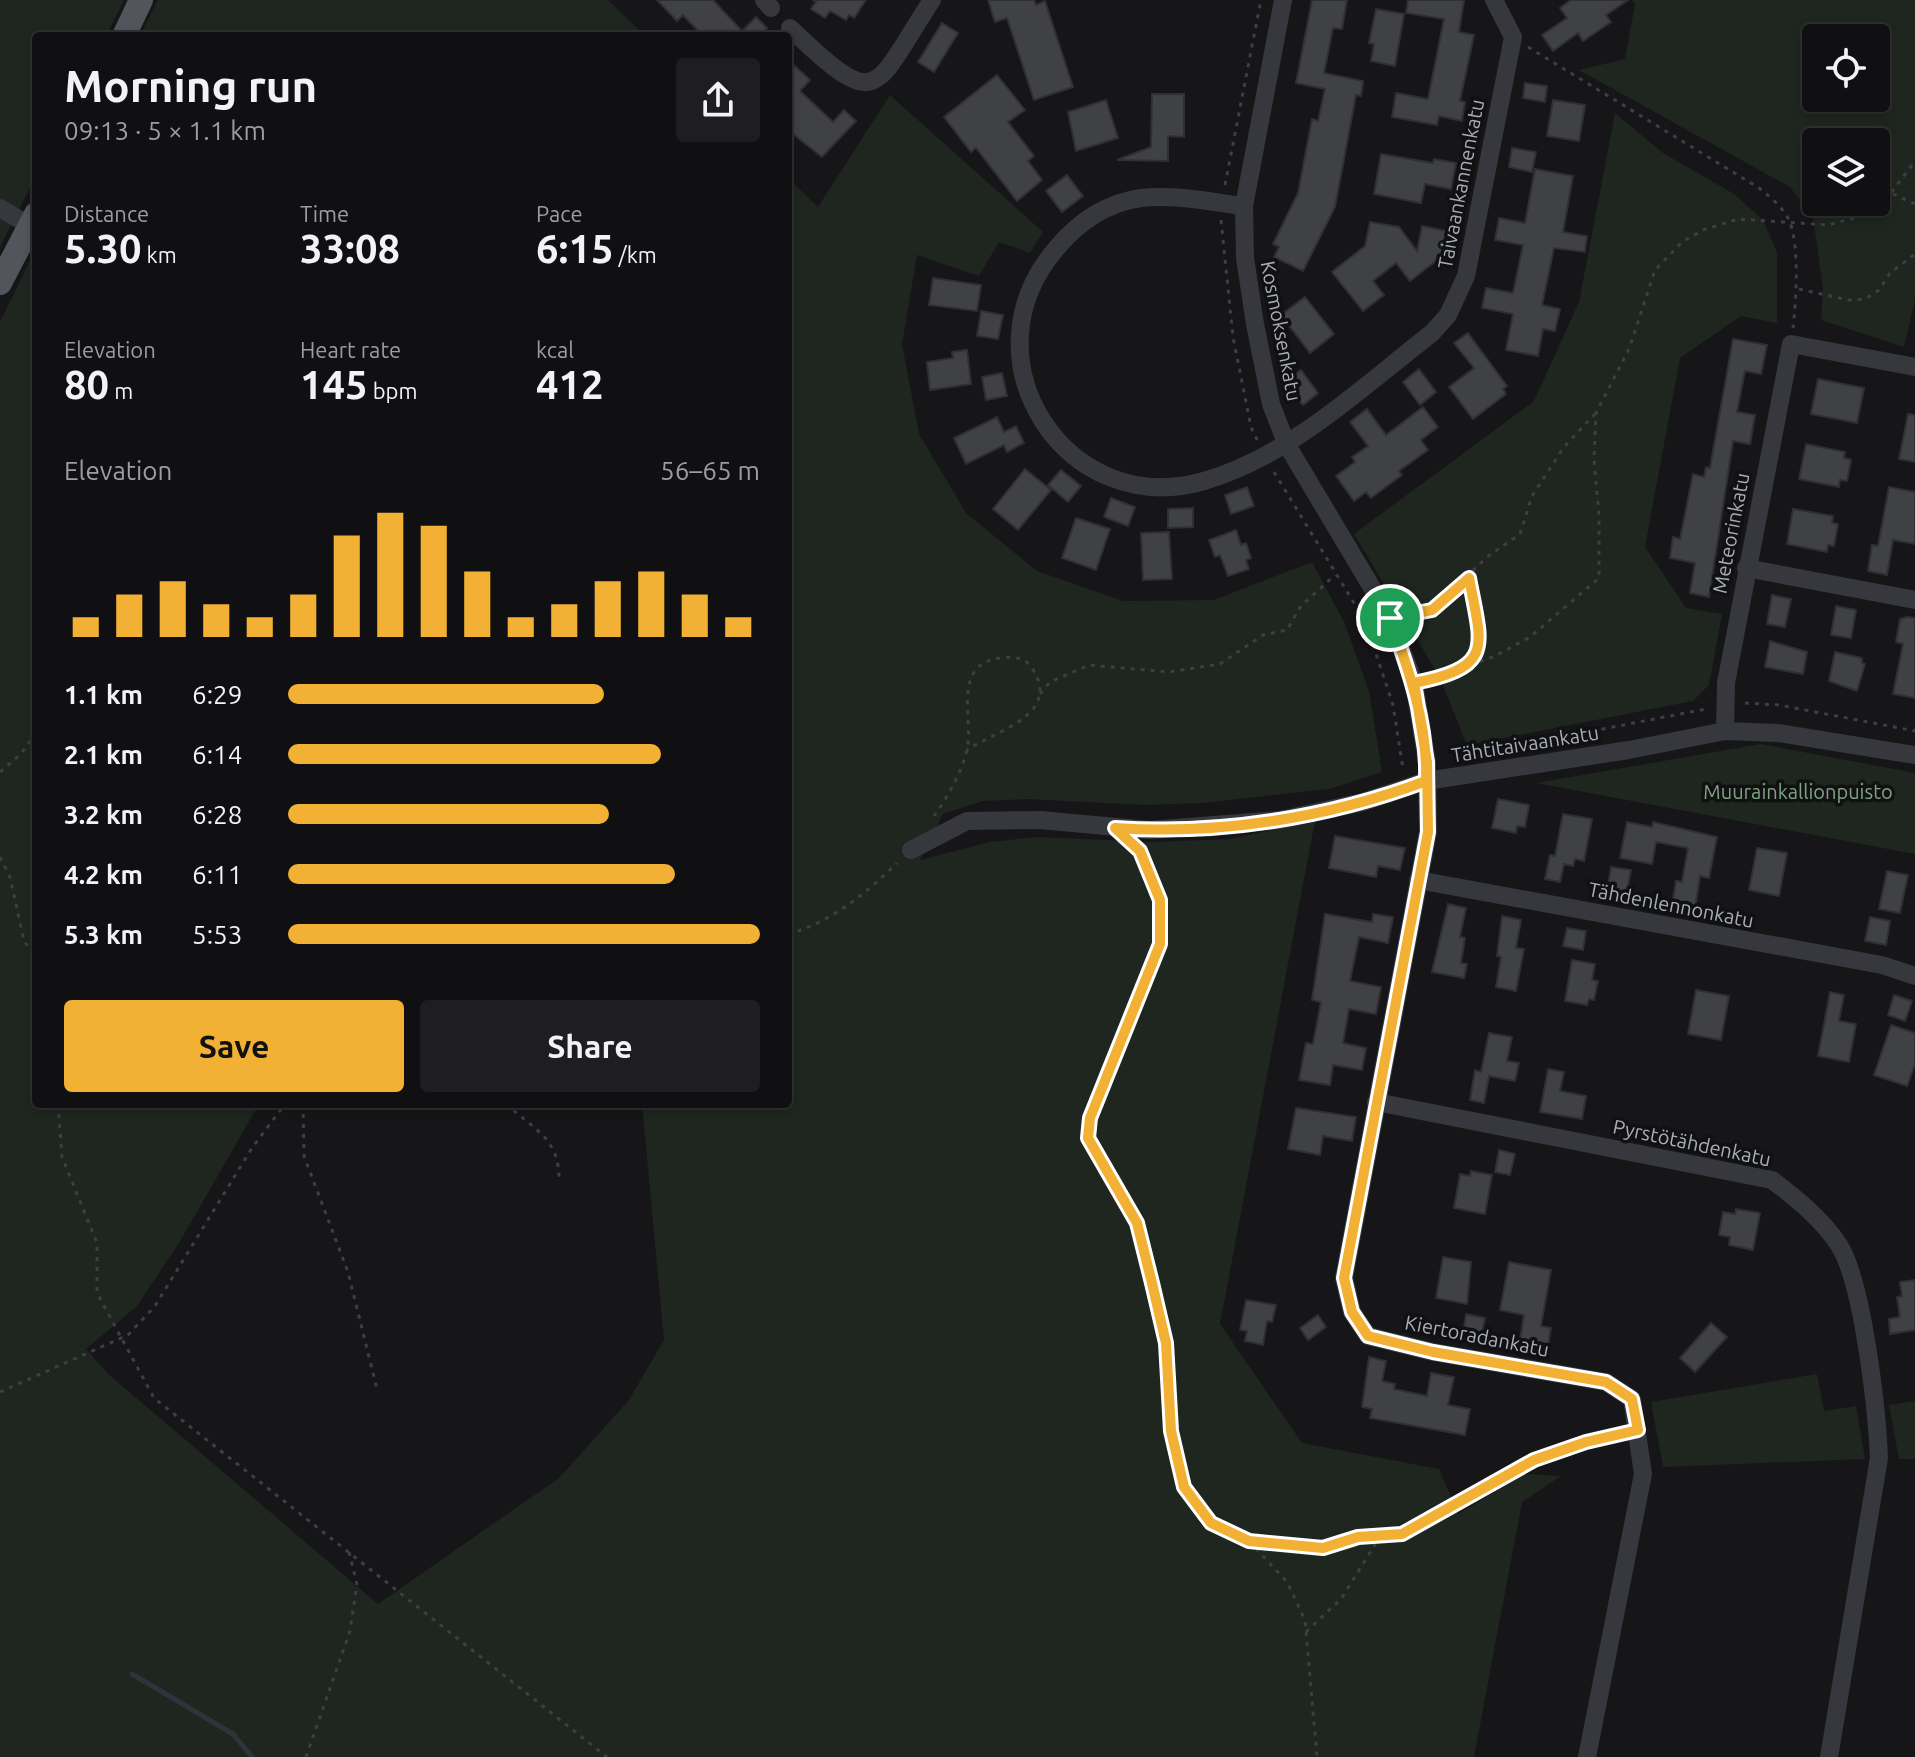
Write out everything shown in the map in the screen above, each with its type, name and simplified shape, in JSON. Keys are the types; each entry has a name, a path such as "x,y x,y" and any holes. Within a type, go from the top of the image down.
{"main road":[{"path":"126,32 141,0"},
{"path":"0,283 32,222"}],"street":[{"path":"790,28 846,79 863,83 878,80 892,66 932,0"},
{"name":"Kosmoksenkatu","path":"1283,0 1244,206 1245,258 1255,324 1271,404 1287,445 1390,618 1414,683 1427,762 1426,781"},
{"path":"1494,0 1513,37"},
{"name":"Taivaankannenkatu","path":"1244,206 1142,198 1100,210 1067,234 1041,266 1024,299 1019,356 1023,381 1033,407 1064,448 1107,476 1157,487 1202,482 1287,445 1432,333 1460,295 1513,37"},
{"path":"0,208 32,220"},
{"path":"1791,344 1915,367"},
{"name":"Meteorinkatu","path":"1725,731 1726,683 1791,344"},
{"path":"1746,568 1915,600"},
{"name":"Tähtitaivaankatu","path":"911,850 967,821 1040,820 1115,828 1205,828 1280,820 1363,802 1426,781 1629,750 1725,731 1778,733 1915,755"},
{"name":"Kiertoradankatu","path":"1426,781 1428,832 1344,1278 1352,1312 1368,1336 1433,1352 1606,1382 1632,1399 1643,1474 1587,1757"},
{"name":"Tähdenlennonkatu","path":"1418,880 1882,965 1915,976"},
{"name":"Pyrstötähdenkatu","path":"1376,1102 1772,1180 1805,1204 1840,1246 1852,1282 1863,1336 1877,1414 1879,1458 1829,1757"}],"path":[{"path":"1513,37 1777,202 1790,223 1797,289 1791,344"},
{"path":"1365,621 1432,610 1469,578 1487,557 1520,534 1532,496 1564,447 1596,413 1629,349 1655,270 1682,242 1703,230 1738,219 1828,225 1851,219 1869,211 1891,193 1915,161"},
{"path":"1891,193 1915,204"},
{"path":"1797,289 1848,300 1865,299 1879,290 1890,273 1915,254"},
{"path":"1414,683 1440,678 1495,656 1530,637 1599,578 1599,515 1594,460 1596,413"},
{"path":"967,750 1024,720 1036,709 1040,694 1050,682 1089,665 1169,672 1220,664 1263,635 1287,630 1301,606 1336,575"},
{"path":"1467,666 1474,659 1480,640 1469,578"},
{"path":"792,933 806,929 861,898 911,850 945,801 967,750 966,691 974,672 988,660 1019,658 1031,666 1040,694"},
{"path":"0,772 20,755 32,738"},
{"path":"1115,828 1140,851 1160,900 1160,944 1090,1118 1088,1138 1137,1223 1166,1343 1171,1431 1184,1487 1211,1523 1249,1541 1323,1548 1358,1537 1402,1534 1534,1460 1586,1442 1638,1430"},
{"path":"0,857 10,877 24,941 32,952"},
{"path":"58,1108 62,1157 97,1243 97,1293 154,1398 607,1757"},
{"path":"0,1392 122,1339 155,1306 252,1148 282,1108"},
{"path":"303,1108 304,1156 348,1272 377,1389"},
{"path":"511,1108 549,1140 559,1161 559,1181"},
{"path":"1306,1632 1341,1599 1380,1536"},
{"path":"1249,1541 1287,1582 1305,1620 1317,1757"},
{"path":"306,1757 350,1631 357,1584 349,1552"}],"green space":[{"path":"0,0 124,0 108,32 32,32 32,184 0,247"},
{"path":"158,0 608,0 641,32 142,32"},
{"path":"1632,0 1915,0 1915,300 1904,347 1821,320 1823,288 1812,216 1890,216 1890,128 1802,128 1802,203 1790,187 1579,70 1625,59 1635,4"},
{"path":"890,95 1043,232 1030,253 999,242 979,276 917,255 902,344 919,434 966,513 1037,571 1123,601 1214,600 1312,562 1344,622 1369,691 1382,772 1329,789 1203,803 1145,805 1027,799 983,801 943,814 920,860 990,842 1038,837 1152,842 1230,839 1315,821 1220,1324 1302,1443 1439,1469 1458,1514 1525,1474 1561,1476 1522,1502 1474,1757 0,1757 0,322 32,256 32,1108 257,1108 179,1243 137,1306 86,1349 107,1373 378,1604 559,1478 629,1400 664,1340 642,1108 792,1108 792,182 818,207"},
{"path":"1615,113 1663,153 1734,194 1763,220 1777,252 1777,323 1741,316 1680,358 1645,547 1686,608 1722,614 1709,685 1693,701 1467,745 1440,678 1354,534 1534,401 1579,302"},
{"name":"Muurainkallionpuisto","path":"1761,744 1915,773 1915,854 1536,783"},
{"path":"1817,1374 1824,1411 1856,1406 1865,1459 1663,1467 1651,1402"},
{"path":"1915,1401 1915,1459 1899,1459 1889,1405"}],"building":[{"path":"657,0 713,0 742,31 756,17 767,28 763,32 699,32 683,15 677,21"},
{"path":"813,0 866,0 854,18 849,15 846,20 830,11 825,18 811,9 816,2"},
{"path":"988,0 1034,0 1036,5 1045,1 1073,87 1034,100 1007,18 995,22"},
{"path":"1312,0 1347,0 1342,29 1333,28 1324,73 1363,81 1361,96 1356,95 1335,207 1303,271 1274,257 1279,247 1273,244 1298,193 1312,119 1318,121 1325,89 1296,83"},
{"path":"1408,0 1464,0 1459,32 1474,35 1460,101 1465,102 1462,121 1439,116 1437,125 1392,117 1396,93 1428,99 1444,19 1406,13"},
{"path":"1571,0 1628,0 1606,15 1611,22 1583,41 1578,33 1553,51 1542,35 1567,18 1560,8"},
{"path":"1376,9 1404,14 1395,66 1371,61 1374,44 1369,43"},
{"path":"942,23 958,33 934,72 918,62"},
{"path":"795,66 810,80 800,91 833,122 844,110 856,121 822,157 792,133 792,69"},
{"path":"997,75 1025,110 1008,122 1034,156 1028,161 1042,180 1017,201 976,148 971,152 944,117"},
{"path":"1525,83 1547,86 1545,102 1523,98"},
{"path":"1152,94 1184,94 1184,137 1168,136 1168,161 1117,160 1151,147"},
{"path":"1106,100 1118,138 1076,151 1068,112"},
{"path":"1553,100 1585,105 1579,141 1547,136"},
{"path":"1512,148 1536,152 1532,172 1509,167"},
{"path":"1381,154 1433,163 1434,159 1456,163 1451,189 1425,184 1421,203 1374,194"},
{"path":"1535,169 1573,176 1563,232 1587,236 1585,252 1554,248 1542,305 1560,309 1555,331 1543,329 1538,356 1506,350 1513,314 1482,308 1486,288 1513,293 1523,245 1495,240 1499,218 1525,223"},
{"path":"1067,175 1083,196 1062,212 1046,191"},
{"path":"1370,222 1399,227 1417,251 1422,226 1446,231 1441,257 1410,281 1396,263 1373,281 1384,295 1363,311 1332,272 1365,246"},
{"path":"933,278 981,285 977,311 929,305"},
{"path":"1305,297 1334,334 1310,353 1281,315"},
{"path":"981,311 1003,315 998,339 977,336"},
{"path":"1468,333 1507,386 1503,389 1506,394 1473,419 1449,387 1474,368 1454,343"},
{"path":"1733,339 1767,345 1761,374 1745,371 1737,412 1755,415 1750,444 1733,441 1709,597 1690,593 1695,563 1670,558 1673,537 1680,539 1693,474 1704,477 1706,467 1710,468"},
{"path":"967,350 971,384 930,390 927,362 953,358 952,352"},
{"path":"1419,369 1436,392 1420,405 1403,382"},
{"path":"1301,370 1318,393 1303,405 1285,382"},
{"path":"1002,373 1007,396 986,400 982,377"},
{"path":"1818,379 1864,388 1857,423 1811,414"},
{"path":"1423,407 1438,427 1421,440 1428,450 1399,471 1402,475 1371,498 1366,492 1354,501 1336,476 1355,462 1352,457 1368,446 1350,422 1367,409 1386,435"},
{"path":"1908,414 1915,415 1915,462 1899,459"},
{"path":"997,417 1004,432 1016,426 1024,443 1007,452 1004,445 966,464 954,438"},
{"path":"1806,444 1845,452 1844,458 1851,460 1847,481 1840,480 1839,487 1799,479"},
{"path":"1025,469 1051,490 1018,530 993,509"},
{"path":"1061,470 1081,486 1068,502 1048,485"},
{"path":"1247,487 1254,506 1231,514 1225,495"},
{"path":"1889,487 1915,492 1915,544 1893,540 1887,575 1868,571 1872,545 1878,546"},
{"path":"1111,498 1135,507 1128,526 1104,517"},
{"path":"1193,508 1193,527 1168,528 1168,509"},
{"path":"1793,509 1833,516 1832,523 1838,524 1834,546 1828,545 1827,552 1787,544"},
{"path":"1076,518 1110,529 1096,570 1062,558"},
{"path":"1236,530 1241,545 1246,543 1251,558 1246,560 1249,569 1228,576 1220,555 1215,557 1209,540"},
{"path":"1169,532 1172,579 1143,580 1141,533"},
{"path":"1772,595 1791,599 1785,627 1767,624"},
{"path":"1836,606 1856,610 1851,638 1831,635"},
{"path":"1915,618 1915,698 1893,694 1903,644 1896,642 1900,619"},
{"path":"1770,641 1807,652 1803,674 1765,667"},
{"path":"1835,652 1862,658 1865,664 1857,691 1829,681"},
{"path":"1498,799 1529,805 1525,827 1517,826 1516,833 1492,828"},
{"path":"1563,814 1592,819 1584,861 1575,859 1573,866 1564,864 1560,882 1545,879 1550,855 1555,856"},
{"path":"1627,822 1652,827 1653,822 1717,837 1709,878 1700,876 1695,909 1672,905 1676,881 1682,882 1688,848 1656,842 1652,864 1620,858"},
{"path":"1335,836 1405,848 1400,870 1378,866 1376,877 1329,868"},
{"path":"1757,848 1787,853 1779,896 1749,890"},
{"path":"1611,867 1631,870 1626,897 1607,893"},
{"path":"1887,871 1908,875 1900,913 1879,909"},
{"path":"1448,904 1466,908 1460,937 1465,938 1461,963 1467,964 1464,978 1432,972"},
{"path":"1325,914 1372,922 1373,914 1393,917 1388,943 1359,937 1350,981 1381,987 1376,1014 1349,1009 1343,1043 1366,1048 1362,1070 1333,1065 1330,1085 1299,1080 1306,1043 1313,1044 1321,1002 1312,1000"},
{"path":"1502,916 1521,920 1516,948 1524,949 1516,991 1496,987 1501,957 1497,956"},
{"path":"1870,917 1890,921 1886,945 1865,941"},
{"path":"1567,928 1586,931 1583,950 1563,946"},
{"path":"1572,960 1595,964 1592,980 1598,981 1594,1000 1589,999 1587,1005 1565,1001"},
{"path":"1696,990 1729,996 1721,1040 1688,1034"},
{"path":"1830,992 1844,995 1839,1021 1856,1024 1849,1062 1818,1056"},
{"path":"1894,995 1912,1001 1905,1021 1888,1015"},
{"path":"1891,1025 1915,1033 1915,1064 1907,1086 1874,1075"},
{"path":"1489,1033 1512,1037 1507,1061 1519,1063 1515,1081 1489,1076 1484,1103 1470,1100 1475,1070 1481,1072"},
{"path":"1548,1069 1564,1072 1560,1091 1586,1096 1582,1119 1540,1112"},
{"path":"1296,1108 1356,1117 1352,1141 1323,1136 1320,1155 1288,1149"},
{"path":"1499,1150 1515,1154 1510,1175 1495,1172"},
{"path":"1471,1171 1492,1175 1485,1214 1454,1208 1460,1174 1470,1176"},
{"path":"1736,1209 1760,1213 1753,1250 1729,1245 1730,1237 1719,1235 1723,1212 1735,1214"},
{"path":"1443,1257 1471,1262 1467,1304 1436,1298"},
{"path":"1509,1262 1551,1270 1541,1326 1551,1328 1547,1351 1519,1346 1524,1315 1500,1310"},
{"path":"1915,1280 1915,1330 1890,1334 1889,1319 1900,1317 1897,1297 1902,1296 1900,1282"},
{"path":"1246,1300 1276,1305 1272,1322 1267,1321 1263,1345 1245,1341 1247,1331 1240,1330"},
{"path":"1466,1314 1485,1318 1481,1338 1463,1334"},
{"path":"1318,1315 1326,1327 1308,1340 1300,1328"},
{"path":"1711,1323 1727,1337 1695,1372 1680,1358"},
{"path":"1369,1357 1386,1361 1382,1381 1395,1384 1394,1389 1427,1396 1431,1373 1454,1377 1448,1405 1470,1409 1465,1435 1370,1418 1372,1409 1362,1407"}],"waterway":[{"path":"132,1674 233,1734 252,1757"}],"route":[{"path":"1390,618 1414,683 1427,762 1426,781 1363,802 1280,820 1205,828 1115,828 1140,851 1160,900 1160,944 1090,1118 1088,1138 1137,1223 1166,1343 1171,1431 1184,1487 1211,1523 1249,1541 1323,1548 1358,1537 1402,1534 1534,1460 1586,1442 1638,1430 1632,1399 1606,1382 1433,1352 1368,1336 1352,1312 1344,1278 1428,832 1427,762 1414,683 1440,678 1467,666 1474,659 1480,640 1469,578 1432,610 1390,618"}]}
